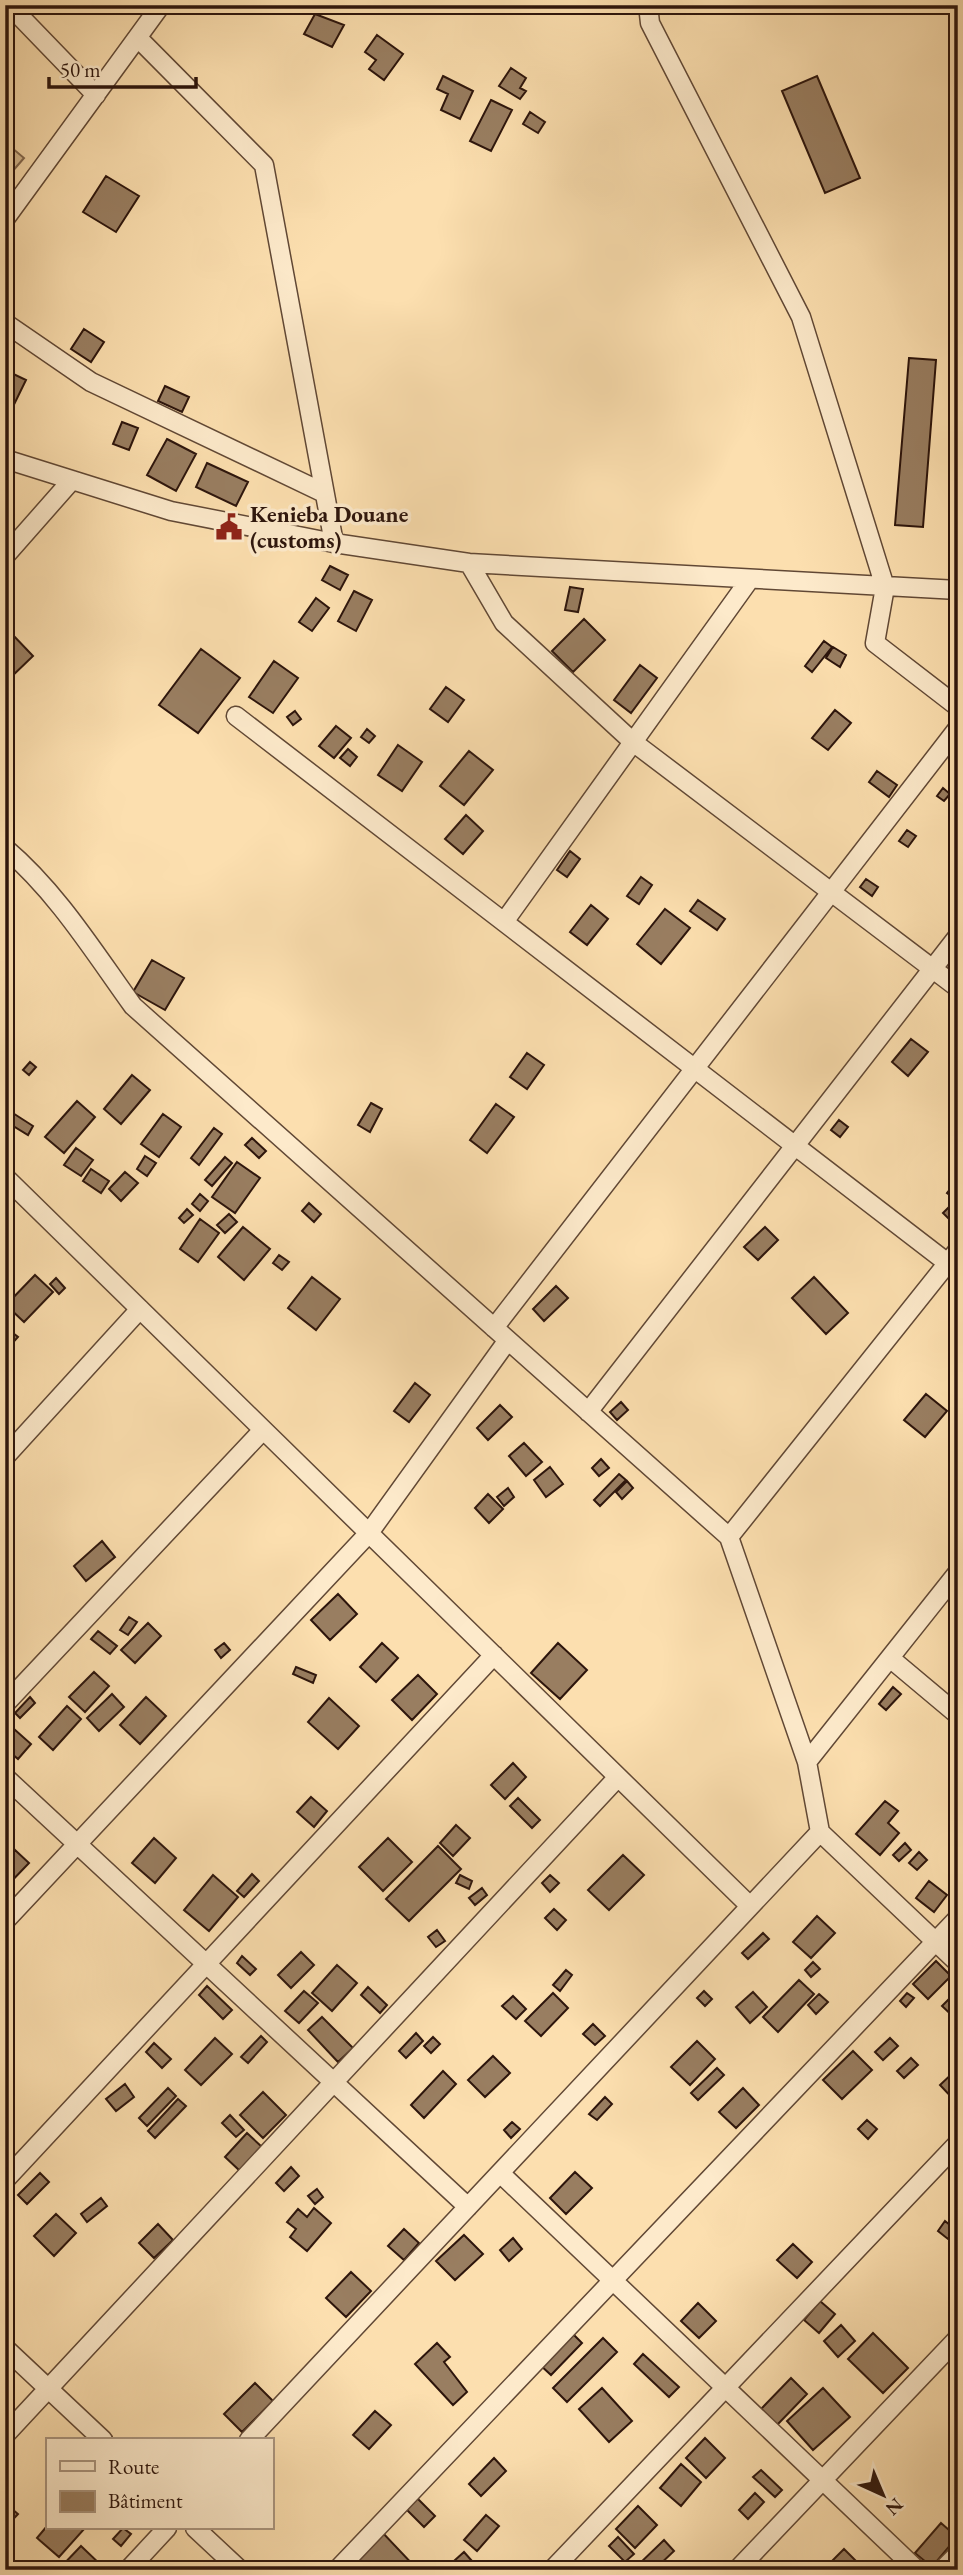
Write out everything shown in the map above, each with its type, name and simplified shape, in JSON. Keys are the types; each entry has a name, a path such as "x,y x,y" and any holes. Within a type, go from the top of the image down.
{"street":[{"path":"9,5 96,94"},
{"path":"5,219 161,5"},
{"path":"648,5 650,23 801,317 885,587 875,643 958,707"},
{"path":"138,38 264,165 334,543"},
{"path":"5,323 91,382 324,493"},
{"path":"5,459 171,511 334,543 469,563 958,590"},
{"path":"5,556 72,480"},
{"path":"469,563 504,623 632,742 958,988"},
{"path":"504,922 750,579"},
{"path":"236,716 795,1146 954,1262 729,1537"},
{"path":"5,1921 369,1533 501,1334 695,1069 958,728"},
{"path":"5,848 26,866 66,914 133,1006 729,1537 807,1762 820,1832 958,1963"},
{"path":"587,1412 958,936"},
{"path":"5,1177 750,1906"},
{"path":"5,1457 140,1309"},
{"path":"5,1704 263,1430"},
{"path":"807,1762 958,1572"},
{"path":"5,2180 494,1655"},
{"path":"890,1658 958,1715"},
{"path":"5,1777 468,2207"},
{"path":"5,2435 618,1777"},
{"path":"251,2438 820,1832"},
{"path":"337,2570 958,1918"},
{"path":"552,2570 958,2143"},
{"path":"500,2173 917,2570"},
{"path":"737,2570 958,2338"},
{"path":"5,2348 101,2438"},
{"path":"128,2570 165,2530"},
{"path":"197,2530 240,2570"},
{"path":"942,2570 958,2553"}],"shaded area":[{"path":"5,142 24,158 5,180"}],"building":[{"path":"315,14 344,25 332,47 304,34"},
{"path":"377,35 403,54 384,80 369,69 376,60 365,52"},
{"path":"511,68 526,78 520,88 526,91 520,99 499,86"},
{"path":"443,76 473,91 460,119 441,110 448,94 437,89"},
{"path":"817,76 860,178 825,193 782,91"},
{"path":"491,100 512,110 491,151 470,141"},
{"path":"530,112 545,122 538,133 523,124"},
{"path":"106,176 139,196 116,232 83,212"},
{"path":"84,329 104,342 91,362 71,349"},
{"path":"909,358 936,360 923,527 895,525"},
{"path":"5,370 26,380 5,423"},
{"path":"165,386 189,397 182,412 158,401"},
{"path":"122,422 138,428 129,450 113,444"},
{"path":"167,439 196,454 176,491 147,475"},
{"path":"207,463 248,482 236,506 196,487"},
{"path":"330,566 348,575 340,590 322,580"},
{"path":"570,587 583,589 578,612 565,610"},
{"path":"354,591 372,600 356,631 338,621"},
{"path":"316,598 329,608 312,631 299,622"},
{"path":"584,619 605,640 573,672 552,651"},
{"path":"11,633 33,656 8,680 5,677 5,639"},
{"path":"824,641 832,647 812,672 805,666"},
{"path":"833,647 846,655 840,667 826,658"},
{"path":"201,649 240,678 198,733 159,705"},
{"path":"274,661 298,678 273,713 249,697"},
{"path":"640,665 657,678 631,713 614,700"},
{"path":"446,687 464,700 448,722 430,709"},
{"path":"835,710 851,723 828,750 812,738"},
{"path":"295,711 301,719 293,725 287,717"},
{"path":"336,726 351,738 334,758 319,746"},
{"path":"367,729 375,736 369,743 361,737"},
{"path":"398,745 422,762 402,791 378,775"},
{"path":"348,749 357,757 350,766 340,758"},
{"path":"469,751 493,770 464,805 440,786"},
{"path":"877,771 897,785 889,797 869,782"},
{"path":"943,788 950,794 944,801 937,796"},
{"path":"466,815 483,831 463,854 445,839"},
{"path":"907,830 916,836 908,847 899,841"},
{"path":"570,851 580,859 567,877 557,870"},
{"path":"641,877 652,885 639,904 627,896"},
{"path":"866,879 878,887 872,896 860,887"},
{"path":"698,900 725,919 717,930 690,911"},
{"path":"591,905 608,919 587,945 570,932"},
{"path":"665,909 690,928 661,964 637,944"},
{"path":"152,960 184,978 165,1010 133,992"},
{"path":"911,1039 928,1052 908,1076 892,1062"},
{"path":"527,1053 544,1065 527,1089 510,1077"},
{"path":"30,1062 36,1067 29,1075 23,1070"},
{"path":"132,1075 150,1090 121,1124 104,1109"},
{"path":"77,1101 95,1117 64,1153 45,1137"},
{"path":"371,1103 382,1109 370,1132 358,1125"},
{"path":"496,1104 514,1117 487,1153 470,1140"},
{"path":"5,1108 33,1126 28,1135 5,1121"},
{"path":"163,1114 181,1127 159,1157 141,1144"},
{"path":"839,1120 848,1127 840,1137 831,1130"},
{"path":"214,1128 222,1134 199,1165 191,1158"},
{"path":"252,1138 266,1151 259,1158 245,1145"},
{"path":"76,1148 93,1160 81,1176 64,1165"},
{"path":"145,1156 156,1163 147,1176 137,1169"},
{"path":"225,1157 232,1163 212,1186 205,1180"},
{"path":"237,1162 260,1178 235,1213 212,1197"},
{"path":"91,1169 109,1181 101,1193 83,1181"},
{"path":"125,1172 138,1183 121,1201 109,1189"},
{"path":"958,1179 958,1201 947,1193"},
{"path":"200,1194 208,1201 200,1211 192,1204"},
{"path":"309,1203 321,1214 314,1222 302,1211"},
{"path":"952,1204 958,1210 958,1215 951,1221 943,1213"},
{"path":"187,1209 193,1215 184,1223 179,1218"},
{"path":"229,1214 237,1222 225,1233 217,1225"},
{"path":"200,1219 219,1233 198,1262 180,1249"},
{"path":"243,1227 270,1249 244,1280 218,1257"},
{"path":"765,1227 778,1240 758,1260 744,1247"},
{"path":"279,1255 289,1262 282,1270 273,1263"},
{"path":"35,1275 53,1292 24,1322 6,1305"},
{"path":"312,1277 340,1299 316,1330 288,1308"},
{"path":"814,1277 848,1313 826,1334 792,1298"},
{"path":"56,1278 65,1288 59,1294 50,1284"},
{"path":"556,1286 568,1298 544,1321 533,1309"},
{"path":"5,1327 18,1337 10,1346 5,1342"},
{"path":"415,1383 430,1395 409,1422 394,1411"},
{"path":"926,1394 947,1411 925,1437 904,1420"},
{"path":"621,1402 628,1410 617,1420 610,1412"},
{"path":"500,1405 512,1417 488,1440 477,1428"},
{"path":"524,1443 542,1462 526,1476 509,1456"},
{"path":"601,1459 609,1468 599,1476 592,1468"},
{"path":"550,1467 563,1484 546,1497 534,1480"},
{"path":"619,1474 626,1480 600,1506 594,1500"},
{"path":"627,1481 633,1488 622,1499 616,1492"},
{"path":"508,1488 514,1497 504,1506 497,1497"},
{"path":"488,1494 503,1509 489,1523 475,1508"},
{"path":"102,1541 115,1557 86,1581 74,1566"},
{"path":"338,1594 357,1614 330,1640 311,1620"},
{"path":"129,1617 137,1622 128,1635 120,1630"},
{"path":"148,1623 161,1636 135,1663 121,1650"},
{"path":"98,1631 117,1646 110,1654 91,1639"},
{"path":"224,1643 230,1650 221,1658 215,1650"},
{"path":"382,1643 398,1658 376,1682 360,1667"},
{"path":"558,1643 587,1670 560,1699 531,1673"},
{"path":"296,1667 316,1675 313,1683 293,1674"},
{"path":"94,1672 109,1686 85,1712 69,1697"},
{"path":"418,1675 437,1694 412,1720 392,1700"},
{"path":"893,1687 901,1694 886,1710 879,1704"},
{"path":"112,1694 124,1707 99,1731 87,1718"},
{"path":"30,1697 35,1703 20,1718 15,1713"},
{"path":"146,1697 166,1716 140,1744 120,1725"},
{"path":"329,1698 359,1726 338,1749 308,1722"},
{"path":"67,1706 81,1719 53,1750 39,1737"},
{"path":"5,1721 31,1744 18,1759 5,1748"},
{"path":"513,1763 526,1777 505,1799 491,1785"},
{"path":"311,1797 327,1811 314,1827 297,1812"},
{"path":"518,1798 540,1820 532,1828 510,1806"},
{"path":"885,1801 898,1811 888,1823 899,1833 880,1855 856,1834"},
{"path":"456,1825 470,1838 453,1856 440,1843"},
{"path":"154,1838 176,1858 155,1883 132,1863"},
{"path":"388,1838 412,1862 383,1891 359,1867"},
{"path":"905,1843 911,1850 899,1861 893,1855"},
{"path":"438,1846 461,1869 409,1921 386,1899"},
{"path":"15,1850 29,1863 5,1888 5,1860"},
{"path":"919,1852 927,1860 917,1870 909,1863"},
{"path":"623,1855 644,1875 609,1910 588,1890"},
{"path":"252,1874 259,1881 244,1897 237,1891"},
{"path":"213,1875 238,1897 209,1931 184,1910"},
{"path":"460,1875 472,1881 469,1889 456,1883"},
{"path":"550,1875 559,1883 550,1892 542,1883"},
{"path":"929,1881 947,1895 934,1912 916,1898"},
{"path":"482,1888 487,1895 475,1905 469,1898"},
{"path":"554,1909 566,1920 557,1930 545,1918"},
{"path":"817,1916 835,1933 811,1958 793,1942"},
{"path":"437,1930 445,1941 436,1947 428,1937"},
{"path":"763,1933 769,1939 748,1959 742,1953"},
{"path":"301,1952 314,1965 291,1988 278,1975"},
{"path":"242,1956 256,1969 250,1975 237,1963"},
{"path":"936,1961 951,1976 928,1999 913,1984"},
{"path":"813,1962 820,1969 811,1977 805,1970"},
{"path":"337,1965 357,1983 332,2011 312,1993"},
{"path":"566,1970 572,1975 560,1991 553,1985"},
{"path":"799,1980 814,1994 778,2032 763,2017"},
{"path":"207,1986 232,2010 223,2019 199,1995"},
{"path":"368,1987 387,2005 380,2013 361,1995"},
{"path":"958,1990 958,2019 957,2020 942,2006"},
{"path":"304,1991 318,2003 299,2023 285,2011"},
{"path":"704,1991 712,1999 705,2006 697,1998"},
{"path":"753,1992 767,2007 750,2023 736,2007"},
{"path":"553,1993 568,2008 541,2036 525,2021"},
{"path":"907,1993 914,1998 906,2007 900,2001"},
{"path":"819,1994 828,2002 816,2014 808,2005"},
{"path":"513,1996 526,2009 516,2019 502,2006"},
{"path":"322,2017 353,2048 338,2062 308,2030"},
{"path":"593,2024 605,2036 595,2045 583,2034"},
{"path":"416,2033 423,2041 406,2058 399,2051"},
{"path":"261,2036 267,2042 248,2063 241,2057"},
{"path":"433,2037 440,2044 431,2053 424,2046"},
{"path":"215,2038 232,2054 201,2085 185,2070"},
{"path":"890,2038 898,2046 883,2060 875,2052"},
{"path":"697,2041 715,2059 690,2085 671,2067"},
{"path":"154,2043 171,2059 162,2068 146,2052"},
{"path":"853,2051 872,2070 842,2099 823,2080"},
{"path":"493,2056 510,2073 485,2097 468,2080"},
{"path":"911,2058 918,2065 904,2078 897,2071"},
{"path":"717,2068 724,2075 698,2100 691,2093"},
{"path":"958,2068 958,2099 955,2101 940,2085"},
{"path":"443,2071 456,2084 424,2118 411,2105"},
{"path":"125,2084 134,2097 116,2111 106,2099"},
{"path":"168,2088 176,2096 147,2126 139,2118"},
{"path":"743,2088 759,2105 736,2128 719,2112"},
{"path":"263,2092 286,2115 263,2138 240,2115"},
{"path":"605,2097 612,2104 597,2120 589,2114"},
{"path":"178,2099 186,2106 155,2138 148,2131"},
{"path":"230,2115 244,2130 236,2137 222,2123"},
{"path":"867,2120 877,2129 868,2139 858,2129"},
{"path":"512,2122 520,2129 511,2138 504,2130"},
{"path":"247,2133 262,2147 240,2171 225,2157"},
{"path":"291,2167 299,2176 284,2191 276,2183"},
{"path":"575,2172 592,2188 566,2214 550,2198"},
{"path":"40,2173 49,2182 27,2204 18,2195"},
{"path":"317,2189 323,2197 315,2204 308,2196"},
{"path":"101,2198 107,2206 87,2222 81,2214"},
{"path":"314,2208 331,2223 307,2251 290,2237 296,2229 287,2222 298,2209 307,2217"},
{"path":"56,2214 76,2233 54,2256 34,2236"},
{"path":"945,2221 956,2230 948,2239 938,2231"},
{"path":"158,2224 173,2240 154,2258 139,2243"},
{"path":"404,2229 419,2243 404,2260 388,2246"},
{"path":"464,2235 483,2254 455,2280 436,2261"},
{"path":"513,2238 522,2249 509,2261 500,2250"},
{"path":"793,2244 812,2262 797,2278 777,2260"},
{"path":"351,2272 371,2291 346,2317 326,2298"},
{"path":"820,2301 835,2314 819,2333 804,2320"},
{"path":"698,2303 716,2321 699,2338 681,2321"},
{"path":"841,2325 855,2341 838,2357 824,2341"},
{"path":"570,2331 582,2343 551,2375 539,2364"},
{"path":"873,2333 908,2368 883,2393 848,2359"},
{"path":"603,2338 617,2352 567,2402 553,2388"},
{"path":"437,2343 450,2357 444,2362 467,2392 453,2405 415,2364"},
{"path":"643,2354 679,2387 669,2397 634,2364"},
{"path":"791,2378 807,2394 777,2425 761,2409"},
{"path":"255,2383 273,2401 242,2432 224,2414"},
{"path":"602,2388 632,2421 609,2442 579,2409"},
{"path":"823,2388 850,2417 813,2450 787,2421"},
{"path":"375,2411 391,2425 369,2449 353,2435"},
{"path":"705,2438 725,2458 706,2478 686,2458"},
{"path":"494,2458 506,2471 481,2496 469,2484"},
{"path":"681,2464 701,2482 681,2506 660,2488"},
{"path":"761,2470 782,2490 775,2497 753,2477"},
{"path":"755,2493 764,2502 748,2519 739,2510"},
{"path":"416,2497 435,2516 424,2527 405,2508"},
{"path":"5,2503 18,2514 5,2528"},
{"path":"638,2506 657,2525 635,2548 616,2529"},
{"path":"486,2515 499,2526 477,2551 464,2540"},
{"path":"941,2523 957,2537 932,2567 915,2553"},
{"path":"46,2527 46,2530 83,2530 59,2557 37,2538"},
{"path":"121,2530 131,2534 121,2546 113,2539"},
{"path":"381,2531 418,2570 369,2570 355,2556"},
{"path":"618,2537 634,2554 625,2562 609,2546"},
{"path":"664,2540 674,2551 654,2570 642,2570 638,2565"},
{"path":"81,2546 102,2566 99,2570 58,2570"},
{"path":"844,2549 865,2570 823,2570"},
{"path":"464,2552 480,2570 444,2570"}],"place":[{"name":"Kenieba Douane (customs)","path":"229,527"}]}
